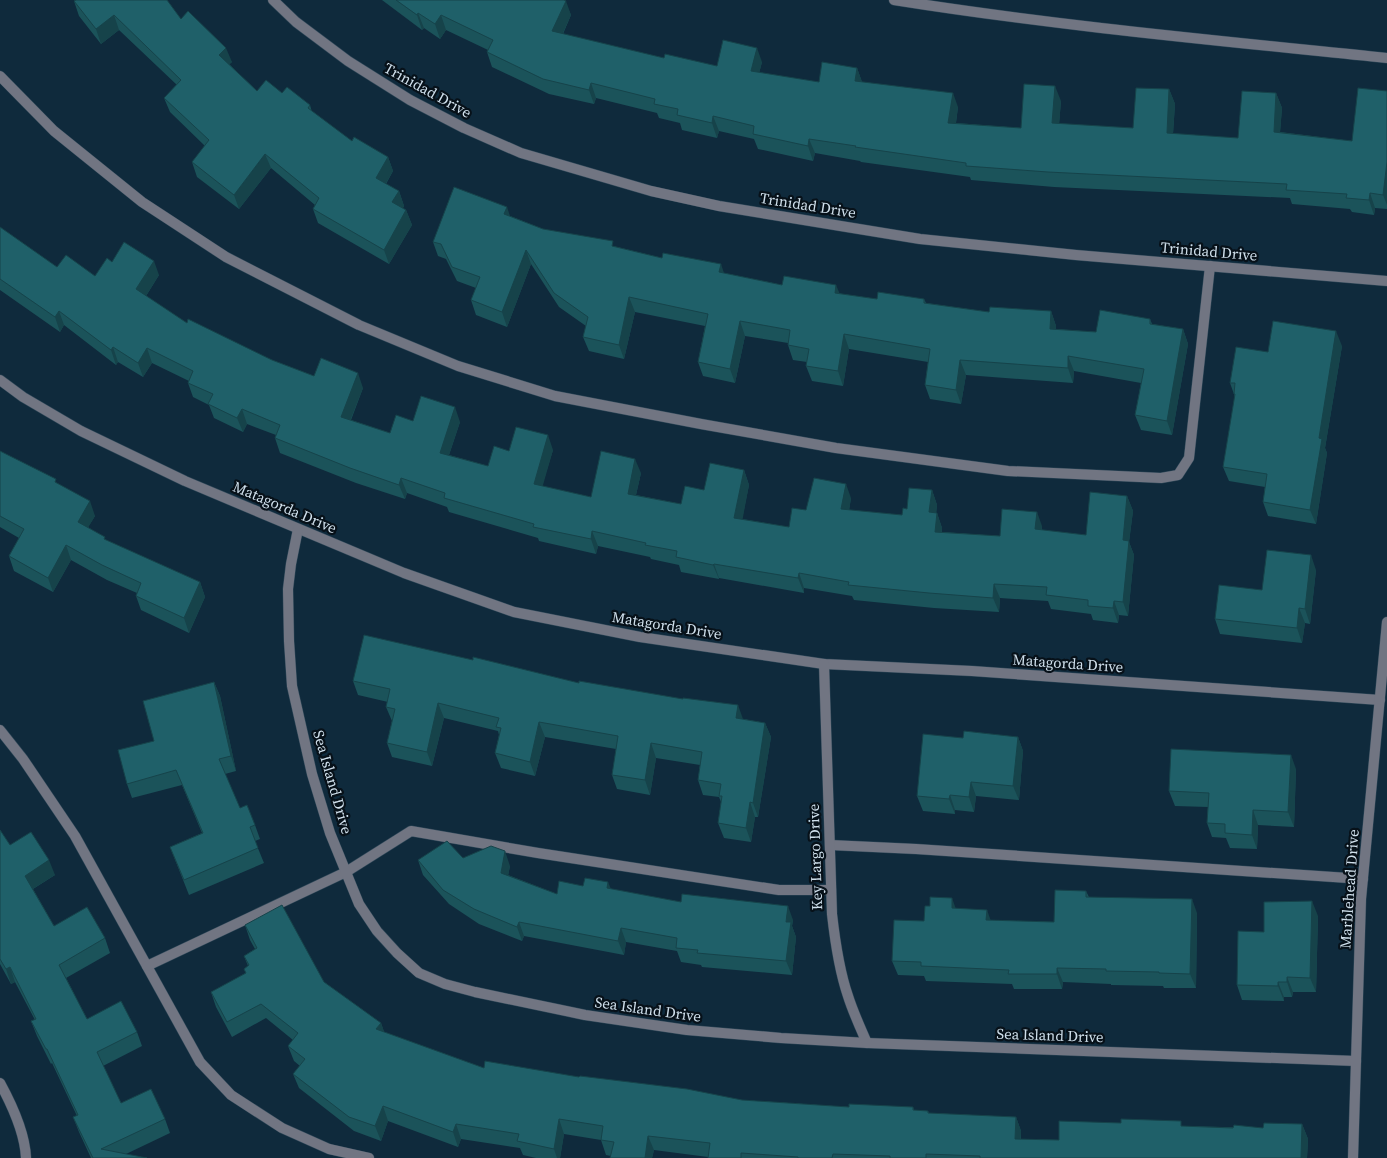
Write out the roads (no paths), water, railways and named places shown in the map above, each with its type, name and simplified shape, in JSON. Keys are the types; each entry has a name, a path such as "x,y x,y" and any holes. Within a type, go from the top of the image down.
{"street":[{"name":"Trinidad Drive","path":"273,0 296,22 348,61 410,100 464,128 521,153 651,192 719,206 920,239 1076,255 1387,281"},
{"path":"894,0 1168,36 1387,58"},
{"path":"0,76 54,131 142,202 226,257 359,325 458,366 555,396 836,448 1008,471 1161,478 1178,475 1189,458 1210,266"},
{"name":"Matagorda Drive","path":"0,380 23,397 81,431 185,481 404,574 514,612 640,637 824,664 982,672 1380,700"},
{"name":"Sea Island Drive","path":"298,529 288,589 289,641 292,686 312,774 330,834 359,904 377,931 419,973 444,984 585,1016 678,1029 867,1043 1356,1061"},
{"name":"Marblehead Drive","path":"1353,1158 1360,908 1387,622"},
{"name":"Key Largo Drive","path":"824,664 832,914 847,993 867,1043"},
{"path":"0,730 23,759 75,836 200,1062 231,1096 282,1128 329,1149 369,1158"},
{"path":"147,966 346,872 411,831 538,853 779,890 831,890"},
{"path":"830,845 916,848 1363,879"},
{"path":"0,1083 17,1120 26,1148 26,1158"}]}
